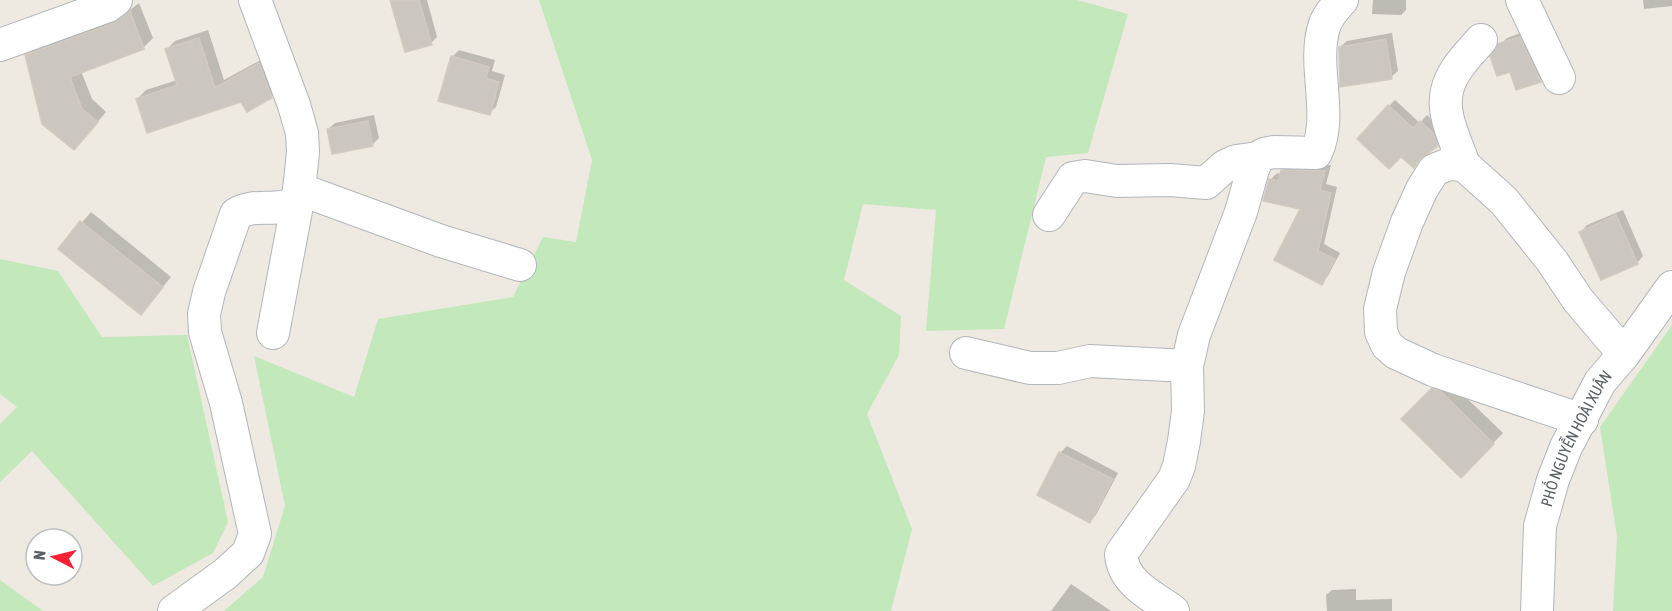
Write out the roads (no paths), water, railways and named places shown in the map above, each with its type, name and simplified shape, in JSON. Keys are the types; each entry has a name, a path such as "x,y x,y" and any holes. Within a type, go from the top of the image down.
{"street":[{"path":"0,45 108,6 116,0"},
{"path":"255,0 287,85 302,133 303,152 298,200 273,333"},
{"path":"1049,215 1073,178 1085,176 1117,181 1170,180 1206,183 1225,166 1236,161 1258,158 1274,152 1316,153 1323,120 1320,57 1324,26 1342,0"},
{"path":"1522,0 1559,78"},
{"path":"1481,40 1460,64 1447,91 1450,123 1464,165 1504,201 1552,261 1578,300 1624,354"},
{"path":"1173,611 1126,574 1121,554 1174,479 1179,466 1188,411 1187,366 1194,335 1241,212 1258,158"},
{"path":"1464,165 1449,164 1434,170 1422,189 1407,222 1389,272 1380,309 1381,332 1387,345 1396,353 1433,370 1582,420"},
{"path":"174,611 225,574 248,553 255,534 226,403 205,332 204,314 209,291 236,214 245,208 285,208 298,200 506,260"},
{"name":"PHỐ NGUYỄN HOÀI XUÂN","path":"1538,611 1540,525 1566,447 1600,382 1624,354 1672,287"},
{"path":"966,353 1030,368 1058,368 1090,361 1187,366"}]}
